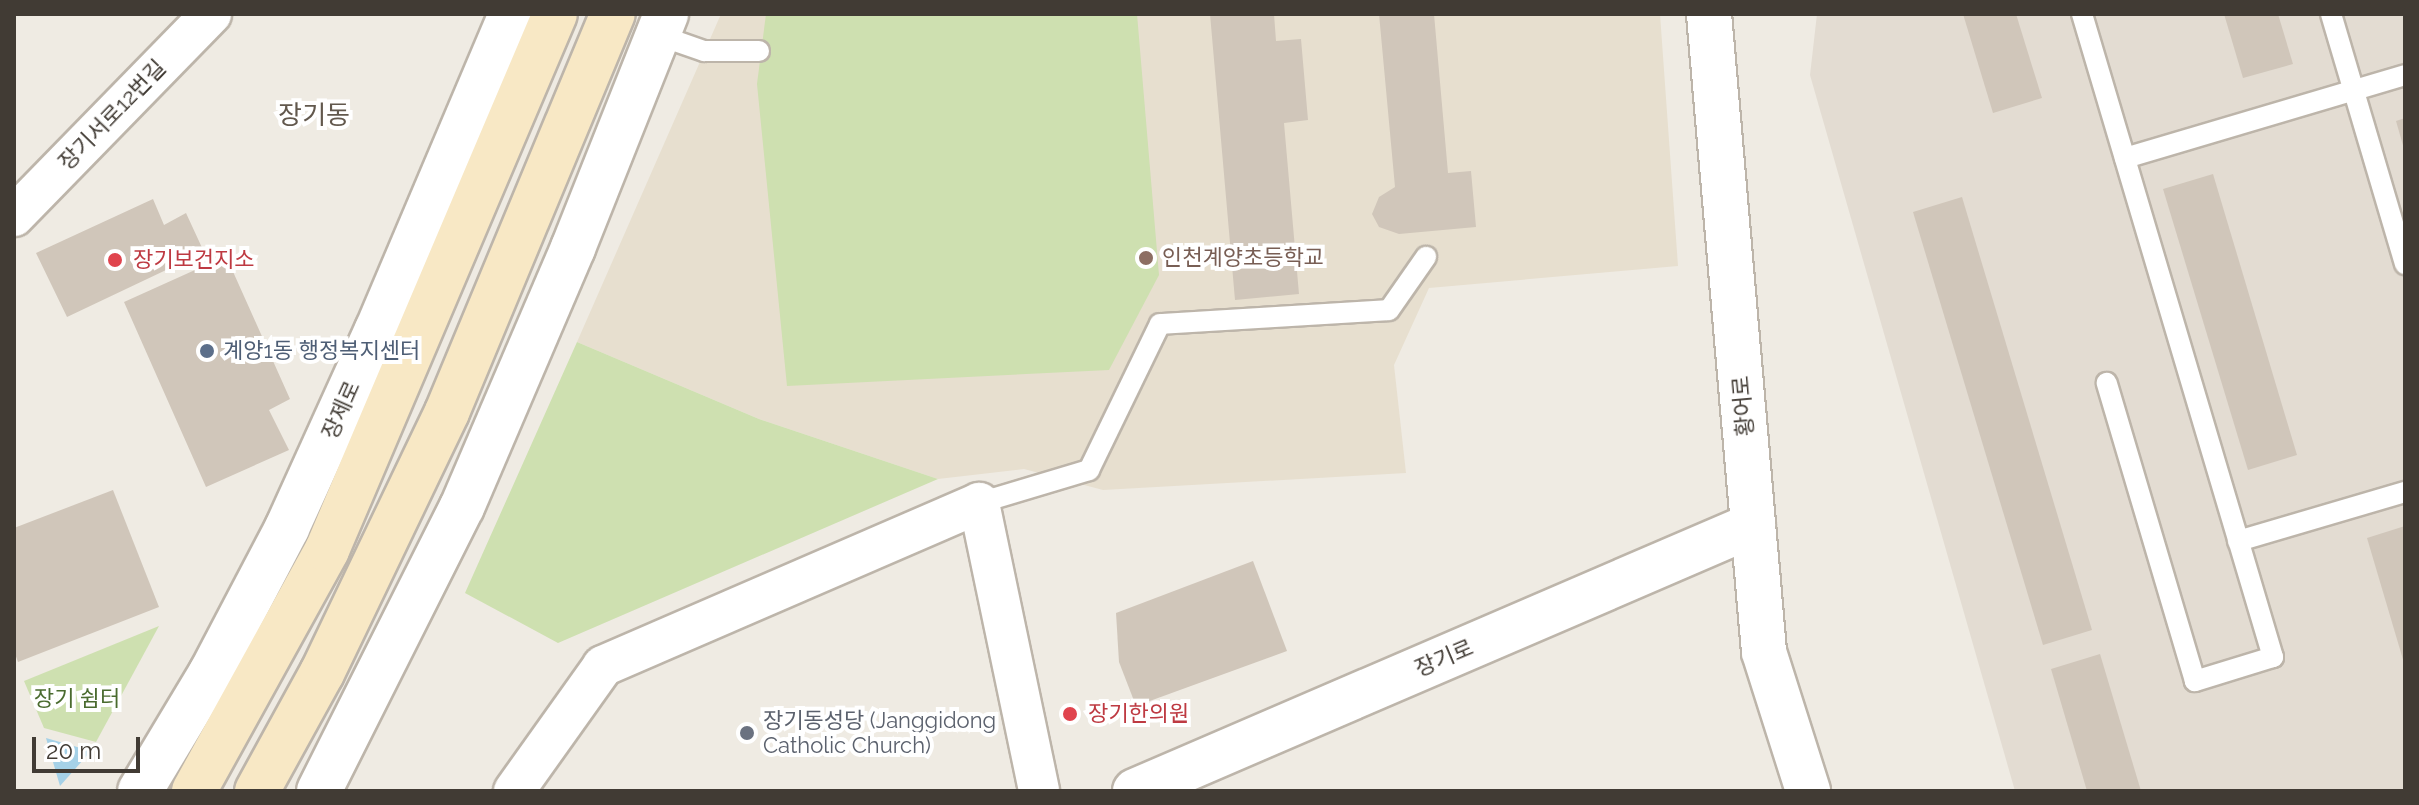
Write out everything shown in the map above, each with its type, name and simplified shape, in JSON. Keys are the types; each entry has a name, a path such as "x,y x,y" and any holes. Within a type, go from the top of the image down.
{"main road":[{"name":"장제로","path":"194,791 327,550 555,14"},
{"path":"257,791 322,673 447,412 613,14"}],"street":[{"name":"장기서로12번길","path":"14,216 211,14"},
{"name":"장제로","path":"140,791 211,673 287,528 377,330 511,14"},
{"name":"황어로","path":"1709,14 1764,652 1801,789"},
{"path":"319,791 462,507 573,248 662,24"},
{"path":"514,791 603,666 979,503 1039,791"},
{"name":"장기로","path":"1135,791 1753,525"}],"lane":[{"path":"2082,14 2273,657 2195,681 2107,383"},
{"path":"2331,14 2405,264"},
{"path":"662,24 704,51 759,51"},
{"path":"2125,158 2405,75"},
{"path":"979,503 1089,470 1160,324 1389,310 1426,257"},
{"path":"2238,541 2405,492"}],"shaded area":[{"name":"인천계양초등학교","path":"721,14 1660,14 1678,266 1429,288 1394,365 1406,473 1103,490 1024,469 938,479 759,419 577,342"},
{"path":"1817,14 2405,14 2405,791 2015,791 1810,75"}],"green space":[{"path":"766,14 1137,14 1159,275 1109,370 787,386 757,84"},
{"path":"577,342 759,419 938,479 558,643 465,593"},
{"name":"장기 쉼터","path":"159,626 96,742 44,728 24,681"}],"water":[{"path":"46,738 91,751 60,786"}],"building":[{"path":"1210,14 1274,14 1276,41 1301,39 1308,120 1284,123 1299,294 1235,300"},
{"path":"1379,14 1434,14 1448,173 1471,171 1476,227 1399,234 1379,227 1372,214 1379,197 1395,187"},
{"path":"1963,14 2016,14 2042,98 1993,113"},
{"path":"2224,14 2278,14 2293,64 2243,78"},
{"path":"2405,118 2405,149 2404,149 2396,121"},
{"path":"2213,174 2297,455 2248,470 2163,189"},
{"path":"1962,197 2092,630 2043,645 1913,212"},
{"path":"153,199 164,225 186,213 204,252 67,317 36,253"},
{"name":"계양1동 행정복지센터","path":"226,256 290,399 269,410 289,450 206,487 124,302"},
{"path":"113,490 159,607 18,662 14,651 14,528"},
{"path":"2405,526 2405,663 2404,663 2367,538"},
{"path":"1253,561 1287,651 1136,706 1119,662 1116,613"},
{"path":"2100,654 2141,791 2087,791 2051,669"}],"place":[{"name":"인천계양초등학교","path":"1146,258"},
{"name":"장기보건지소","path":"115,260"},
{"name":"계양1동 행정복지센터","path":"207,351"},
{"name":"장기한의원","path":"1070,714"},
{"name":"장기동성당 (Janggidong Catholic Church)","path":"747,733"}],"district":[{"name":"장기동","path":"314,116"}]}
